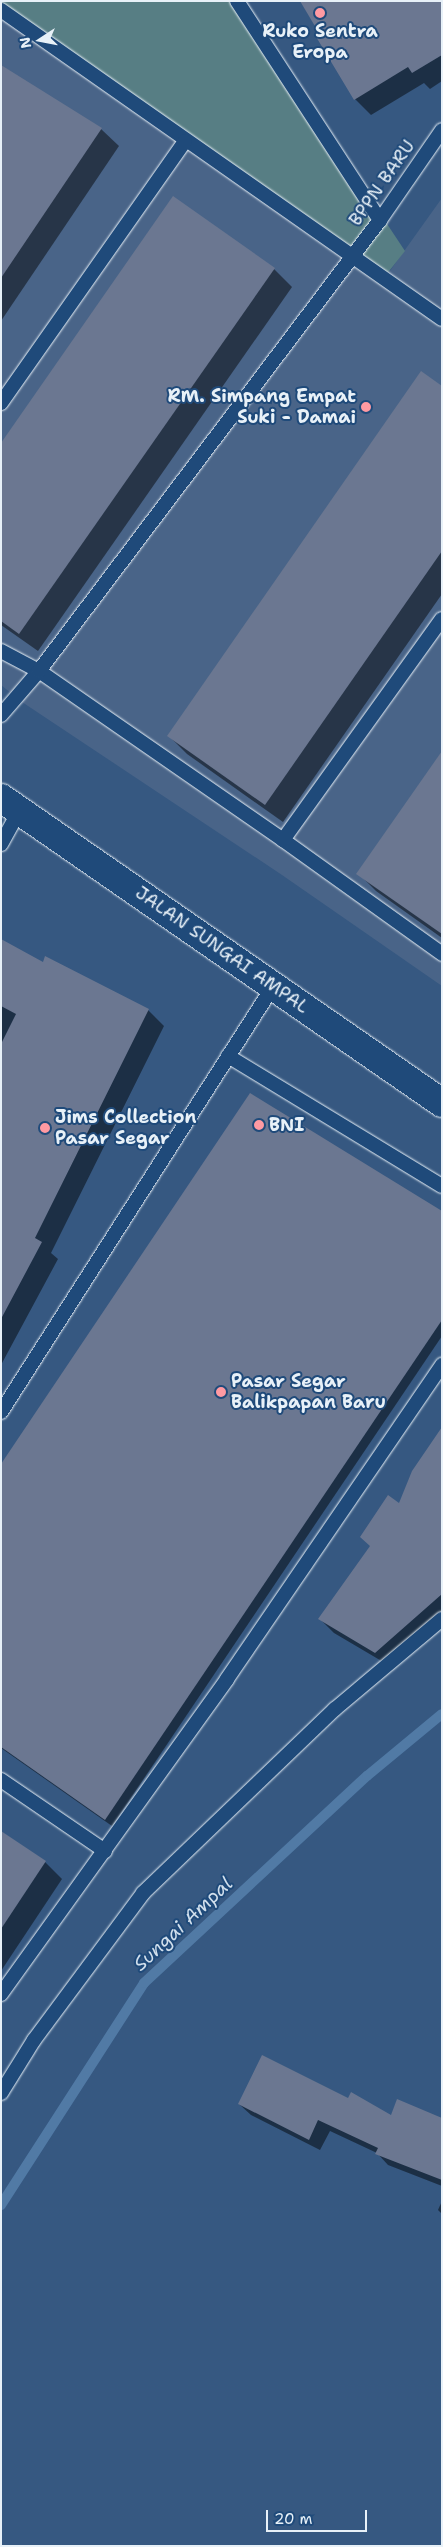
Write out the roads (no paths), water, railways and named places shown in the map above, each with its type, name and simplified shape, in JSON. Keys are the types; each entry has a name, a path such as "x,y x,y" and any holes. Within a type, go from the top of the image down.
{"main road":[{"name":"JALAN SUNGAI AMPAL","path":"11,804 442,1103"}],"lane":[{"path":"237,1 380,220"},
{"path":"1,10 442,319"},
{"name":"BPPN BARU","path":"1,716 39,671 380,220 442,130"},
{"path":"1,403 186,141"},
{"path":"283,840 442,619"},
{"path":"1,651 39,671 283,840 442,954"},
{"path":"1,844 11,804"},
{"path":"1,1412 274,985"},
{"path":"228,1056 442,1186"},
{"path":"1,1994 227,1679 442,1365"},
{"path":"1,2093 34,2040 143,1893 335,1709 442,1619"},
{"path":"1,1780 105,1851"}],"waterway":[{"name":"Sungai Ampal","path":"1,2205 144,1983 367,1776 442,1714"}],"place":[{"name":"Ruko Sentra Eropa","path":"320,13"},
{"name":"RM. Simpang Empat Suki - Damai","path":"366,407"},
{"name":"BNI","path":"259,1125"},
{"name":"Jims Collection Pasar Segar","path":"45,1128"},
{"name":"Pasar Segar Balikpapan Baru","path":"221,1392"}]}
